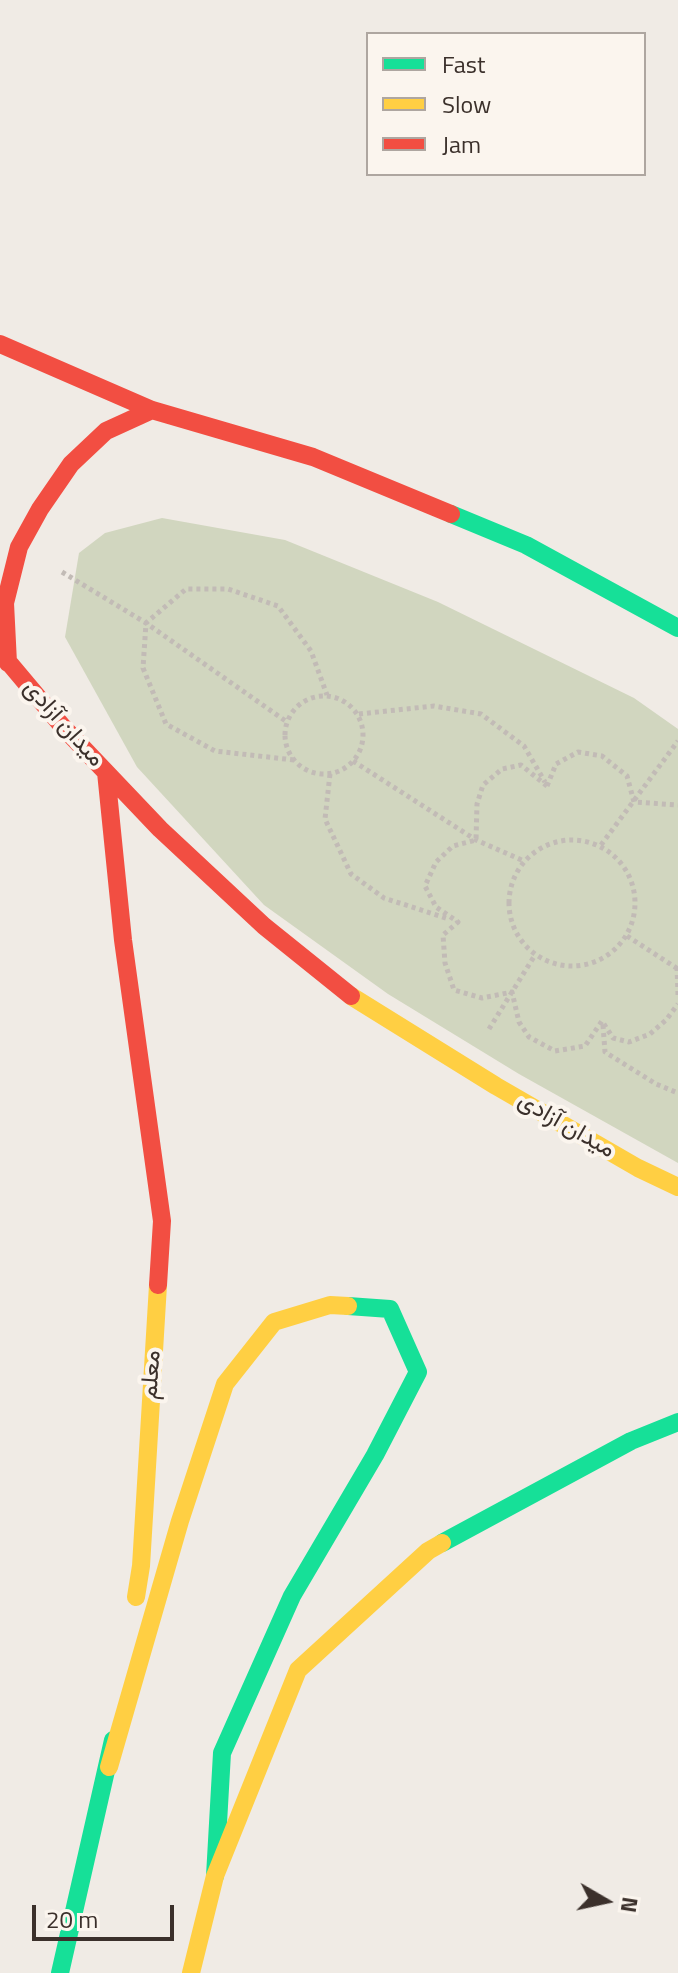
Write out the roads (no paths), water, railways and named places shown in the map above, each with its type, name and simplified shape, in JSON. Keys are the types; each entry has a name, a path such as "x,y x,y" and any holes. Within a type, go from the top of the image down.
{"main road":[{"path":"0,344 152,410 313,457 511,539 678,628"},
{"name":"میدان آزادی","path":"152,410 106,431 71,464 40,509 19,547 5,603 4,657 160,829 264,926 352,997 466,1068 638,1168 678,1187"},
{"name":"معلم","path":"60,1973 109,1767 141,1566 162,1221 123,940 106,772"},
{"path":"109,1767 180,1521 225,1384 274,1322 330,1305 390,1309 418,1372 375,1455 292,1596 222,1753 215,1876"},
{"path":"191,1973 215,1876 298,1670 428,1551 631,1441 678,1422"}]}
